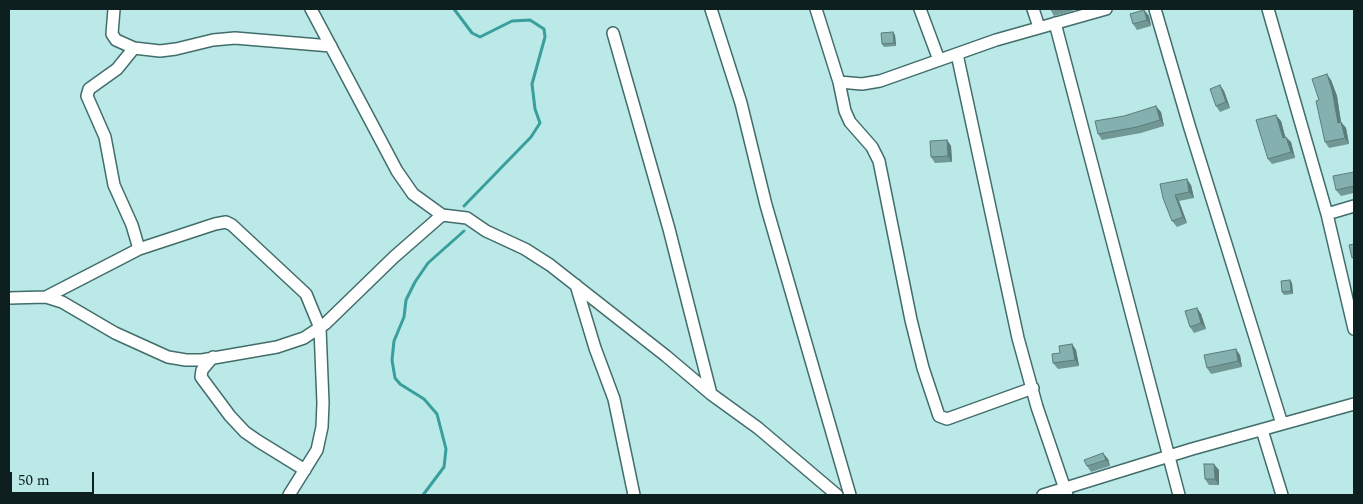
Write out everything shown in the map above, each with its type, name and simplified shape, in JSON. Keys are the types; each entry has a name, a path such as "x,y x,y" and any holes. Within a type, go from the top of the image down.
{"street":[{"path":"114,9 112,34 116,40 134,48 160,51 213,40 235,38 331,46"},
{"path":"311,9 397,171 413,194 442,215 467,218 486,231 517,245 550,265 712,394 758,428 837,495"},
{"path":"711,9 741,103 768,214 850,495"},
{"path":"816,9 845,111 850,122 872,147 880,161 911,320 923,368 939,416 948,419 1033,388"},
{"path":"920,9 939,60"},
{"path":"1033,9 1039,27"},
{"path":"838,82 852,84 872,82 1039,27 1106,9"},
{"path":"1155,9 1282,424"},
{"path":"1268,9 1327,214 1354,329"},
{"path":"1055,23 1179,495"},
{"path":"613,33 669,229 712,394"},
{"path":"134,48 116,69 89,89 87,96 105,137 114,185 132,225 139,249"},
{"path":"957,54 1018,338 1066,492"},
{"path":"1327,214 1354,206"},
{"path":"9,298 46,297 62,302 115,333 168,357 186,360 277,347 304,338 320,328 350,302 394,257 442,215"},
{"path":"46,297 139,249 215,224 229,223 306,294 320,328 322,427 317,450 289,495"},
{"path":"576,285 595,348 614,399 634,495"},
{"path":"213,357 202,370 201,377 230,416 245,432 258,442 305,470"},
{"path":"1043,495 1066,492 1169,456 1354,404"},
{"path":"1262,430 1282,495"}],"building":[{"path":"1144,10 1147,20 1133,24 1130,14"},
{"path":"893,32 894,43 882,44 881,33"},
{"path":"1327,74 1338,123 1341,122 1345,138 1325,142 1316,101 1319,100 1312,79"},
{"path":"1220,85 1226,102 1216,106 1210,89"},
{"path":"1156,106 1160,120 1137,127 1098,134 1095,121 1124,116"},
{"path":"1276,115 1283,138 1286,137 1291,152 1268,159 1256,120"},
{"path":"947,140 948,156 931,157 930,141"},
{"path":"1354,172 1354,186 1336,190 1333,176"},
{"path":"1187,179 1189,192 1175,195 1183,217 1172,221 1160,184"},
{"path":"1354,244 1354,257 1352,258 1349,245"},
{"path":"1290,280 1291,291 1282,292 1281,281"},
{"path":"1197,308 1201,323 1190,327 1185,311"},
{"path":"1072,344 1075,360 1053,363 1052,354 1060,353 1059,346"},
{"path":"1236,349 1238,361 1207,368 1204,355"},
{"path":"1103,453 1106,460 1087,466 1084,460"},
{"path":"1204,464 1214,464 1215,479 1205,479"}],"waterway":[{"path":"454,9 472,33 480,37 512,21 530,20 544,29 545,37 532,84 535,109 540,123 531,137 464,206"},
{"path":"423,495 444,467 446,449 437,414 424,399 400,384 395,378 392,360 394,341 404,317 406,300 415,282 428,263 464,231"}]}
